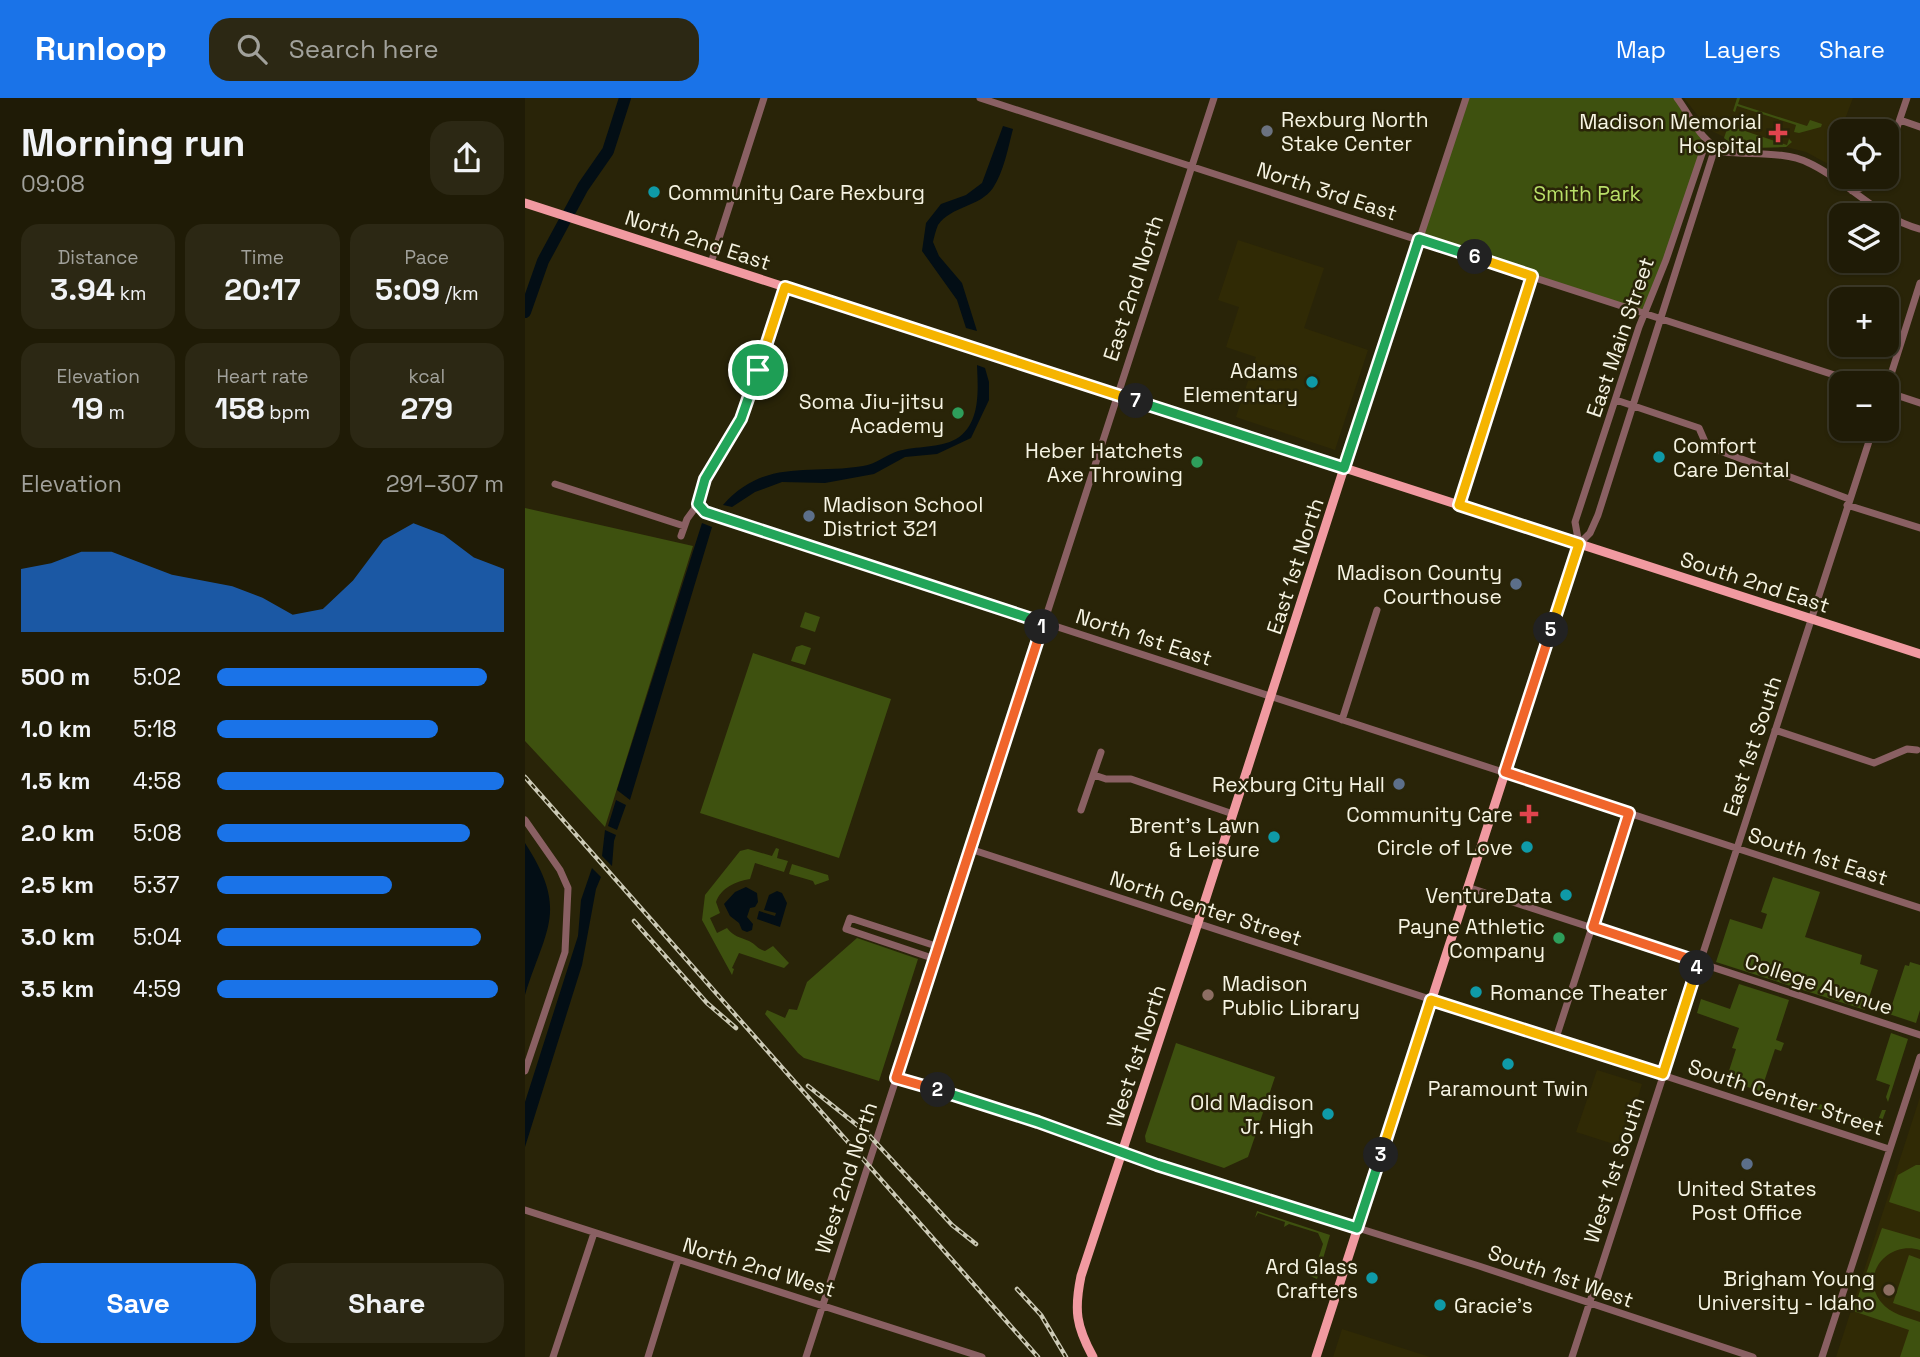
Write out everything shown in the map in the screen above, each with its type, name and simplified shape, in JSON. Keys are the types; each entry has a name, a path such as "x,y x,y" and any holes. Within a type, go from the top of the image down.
{"main road":[{"name":"North 2nd East","path":"525,203 1579,544"},
{"name":"East 1st North","path":"1198,925 1344,468"},
{"name":"South 2nd East","path":"1579,544 1920,654"},
{"name":"East Main Street","path":"1315,1357 1579,544"},
{"name":"West 1st North","path":"1093,1357 1079,1328 1076,1300 1088,1255 1198,925"}],"street":[{"path":"711,263 764,98"},
{"name":"North 3rd East","path":"980,98 1829,373"},
{"name":"East 2nd North","path":"970,849 1214,98"},
{"name":"East 1st North","path":"1344,468 1466,98"},
{"path":"1677,98 1706,142 1715,148 1724,152 1801,159 1819,168 1898,222 1920,229"},
{"path":"1899,124 1907,98"},
{"path":"1900,121 1920,127"},
{"name":"East Main Street","path":"1579,544 1575,522 1639,327 1706,142"},
{"name":"East Main Street","path":"1579,544 1590,533 1598,514 1715,148"},
{"path":"1852,191 1858,189"},
{"path":"1459,505 1532,276"},
{"path":"1893,371 1920,283"},
{"path":"681,537 684,526 698,504 705,479 741,419 785,287"},
{"path":"1899,395 1920,403"},
{"path":"1616,400 1699,428 1706,444 1712,448 1920,528"},
{"name":"East 1st South","path":"1663,1074 1869,441"},
{"path":"555,484 684,526"},
{"name":"North 1st East","path":"698,504 705,512 1505,772"},
{"path":"1342,720 1377,610"},
{"path":"1776,730 1874,763 1907,749 1917,750"},
{"path":"1081,810 1101,752"},
{"name":"South 1st East","path":"1505,772 1920,908"},
{"path":"1094,775 1106,779 1131,779 1233,814"},
{"path":"1555,1041 1629,813"},
{"path":"525,820 560,870 568,888 565,951 525,1071"},
{"name":"North Center Street","path":"970,849 1431,1000"},
{"name":"West 2nd North","path":"806,1357 970,849"},
{"name":"College Avenue","path":"1467,887 1920,1035"},
{"path":"935,959 846,929 850,918 939,947"},
{"name":"South Center Street","path":"1431,1000 1889,1149"},
{"path":"1822,1357 1920,1056"},
{"name":"West 1st South","path":"1572,1357 1663,1074"},
{"name":"South 1st West","path":"896,1078 1023,1117 1123,1153 1753,1357"},
{"name":"North 2nd West","path":"525,1210 982,1357"},
{"path":"552,1357 594,1233"},
{"path":"648,1357 678,1260"}],"shaded area":[{"name":"Madison Memorial Hospital","path":"1684,98 1853,98 1845,119 1829,119 1828,164 1806,152 1786,147 1733,146 1726,138 1708,129"},
{"path":"1003,126 1013,129 1003,167 993,188 981,199 944,219 938,225 933,242 939,256 962,283 977,331 966,328 957,300 922,251 926,223 941,204 966,195 982,183"},
{"path":"1238,240 1324,268 1304,328 1368,350 1335,450 1236,417 1256,357 1226,347 1239,307 1218,300"},
{"path":"977,365 985,368 989,382 989,400 971,438 937,454 905,457 874,474 825,483 782,482 755,492 732,507 723,505 739,490 771,474 863,466 898,451 943,444 956,439 964,433 974,416"},
{"path":"702,523 712,527 630,800 617,790"},
{"path":"616,800 626,805 617,830 608,826"},
{"path":"605,830 616,835 612,866 602,856"},
{"path":"525,843 547,886 550,903 546,935 525,995"},
{"path":"592,868 601,877 596,889 582,965 525,1147 525,1102 578,936 581,900"},
{"path":"746,887 757,893 758,902 755,907 750,908 747,917 753,924 752,930 747,932 730,916 724,904 735,892"},
{"path":"777,891 782,893 787,903 780,927 757,919 759,911 775,916 776,913 764,910 769,895"},
{"path":"1597,1070 1642,1084 1623,1147 1576,1132"},
{"name":"Brigham Young University - Idaho","path":"1920,1097 1920,1357 1836,1357 1879,1224"},
{"path":"1342,1329 1430,1357 1333,1357"}],"green space":[{"name":"Smith Park","path":"1466,98 1677,98 1697,127 1704,144 1646,313 1419,239"},
{"path":"1737,98 1740,98 1738,104 1807,126 1810,120 1822,124 1821,127 1794,132 1796,125 1737,106 1735,112 1733,111"},
{"path":"1730,120 1730,126 1787,145 1789,139 1792,142 1786,147 1733,146 1724,138"},
{"path":"525,508 693,546 605,827 525,741"},
{"path":"805,612 820,617 815,632 800,627"},
{"path":"802,645 811,648 805,665 791,661 796,647"},
{"path":"753,653 891,699 839,858 700,813"},
{"path":"776,848 779,849 777,858 788,861 784,872 755,863 750,879 734,883 721,893 716,902 720,913 710,918 717,933 727,928 762,950 773,946 789,963 784,968 739,953 732,968 732,975 702,920 705,895 740,851 748,849 772,856"},
{"path":"792,864 828,875 829,880 815,885 813,881 789,874"},
{"path":"1773,877 1820,892 1805,937 1862,955 1860,964 1878,970 1865,1010 1716,962 1730,919 1762,929 1767,914 1761,912"},
{"path":"857,938 918,959 879,1081 804,1058 765,1014 767,1010 785,1018 789,1009 797,1010 807,982"},
{"path":"1910,962 1920,965 1920,1010 1916,1023 1889,1014 1905,965 1909,966"},
{"path":"1739,984 1789,1000 1776,1040 1784,1043 1781,1051 1775,1049 1763,1085 1770,1090 1769,1094 1726,1080 1736,1049 1732,1048 1739,1028 1697,1013 1701,999 1730,1009"},
{"path":"1891,1033 1908,1039 1888,1102 1886,1097 1890,1085 1876,1080"},
{"path":"1176,1043 1275,1077 1248,1157 1224,1168 1146,1142 1145,1136"},
{"path":"1780,1091 1877,1123 1882,1110 1886,1110 1879,1129 1777,1096"},
{"path":"1920,1165 1920,1212 1889,1202 1898,1175"},
{"path":"1257,1211 1330,1235 1317,1279 1308,1275 1313,1275 1323,1244 1318,1233 1289,1224 1284,1227 1285,1222 1258,1213 1255,1218"},
{"path":"1882,1228 1920,1239 1920,1250 1909,1248 1888,1255 1875,1271 1873,1281 1875,1291 1885,1306 1899,1315 1920,1322 1920,1357 1900,1357 1909,1330 1853,1311"},
{"path":"1909,1255 1920,1259 1920,1312 1893,1303"}],"waterway":[{"path":"525,312 543,261 583,187 608,151 625,98"}],"railway":[{"path":"525,777 1038,1357"},
{"path":"634,921 707,1003 736,1028"},
{"path":"808,1086 867,1133 952,1225 976,1244"},
{"path":"1017,1289 1041,1315 1066,1357"}],"place":[{"name":"Rexburg North Stake Center","path":"1267,131"},
{"name":"Madison Memorial Hospital","path":"1778,133"},
{"name":"Community Care Rexburg","path":"654,192"},
{"name":"Adams Elementary","path":"1312,382"},
{"name":"Soma Jiu-jitsu Academy","path":"958,413"},
{"name":"Comfort Care Dental","path":"1659,457"},
{"name":"Heber Hatchets Axe Throwing","path":"1197,462"},
{"name":"Madison School District 321","path":"809,516"},
{"name":"Madison County Courthouse","path":"1516,584"},
{"name":"Rexburg City Hall","path":"1399,784"},
{"name":"Community Care","path":"1529,814"},
{"name":"Brent's Lawn & Leisure","path":"1274,837"},
{"name":"Circle of Love","path":"1527,847"},
{"name":"VentureData","path":"1566,895"},
{"name":"Payne Athletic Company","path":"1559,938"},
{"name":"Romance Theater","path":"1476,992"},
{"name":"Madison Public Library","path":"1208,995"},
{"name":"Paramount Twin","path":"1508,1064"},
{"name":"Old Madison Jr. High","path":"1328,1114"},
{"name":"United States Post Office","path":"1747,1164"},
{"name":"Ard Glass Crafters","path":"1372,1278"},
{"name":"Brigham Young University - Idaho","path":"1889,1290"},
{"name":"Gracie's","path":"1440,1305"}],"route":[{"path":"1419,239 1532,276 1459,505 1579,544 1505,772 1629,813 1593,927 1699,962 1663,1074 1431,1000 1357,1228 1157,1165 1023,1117 896,1078 1044,623 705,512 698,504 705,479 741,419 758,370 785,287 1344,468 1419,239"}]}
